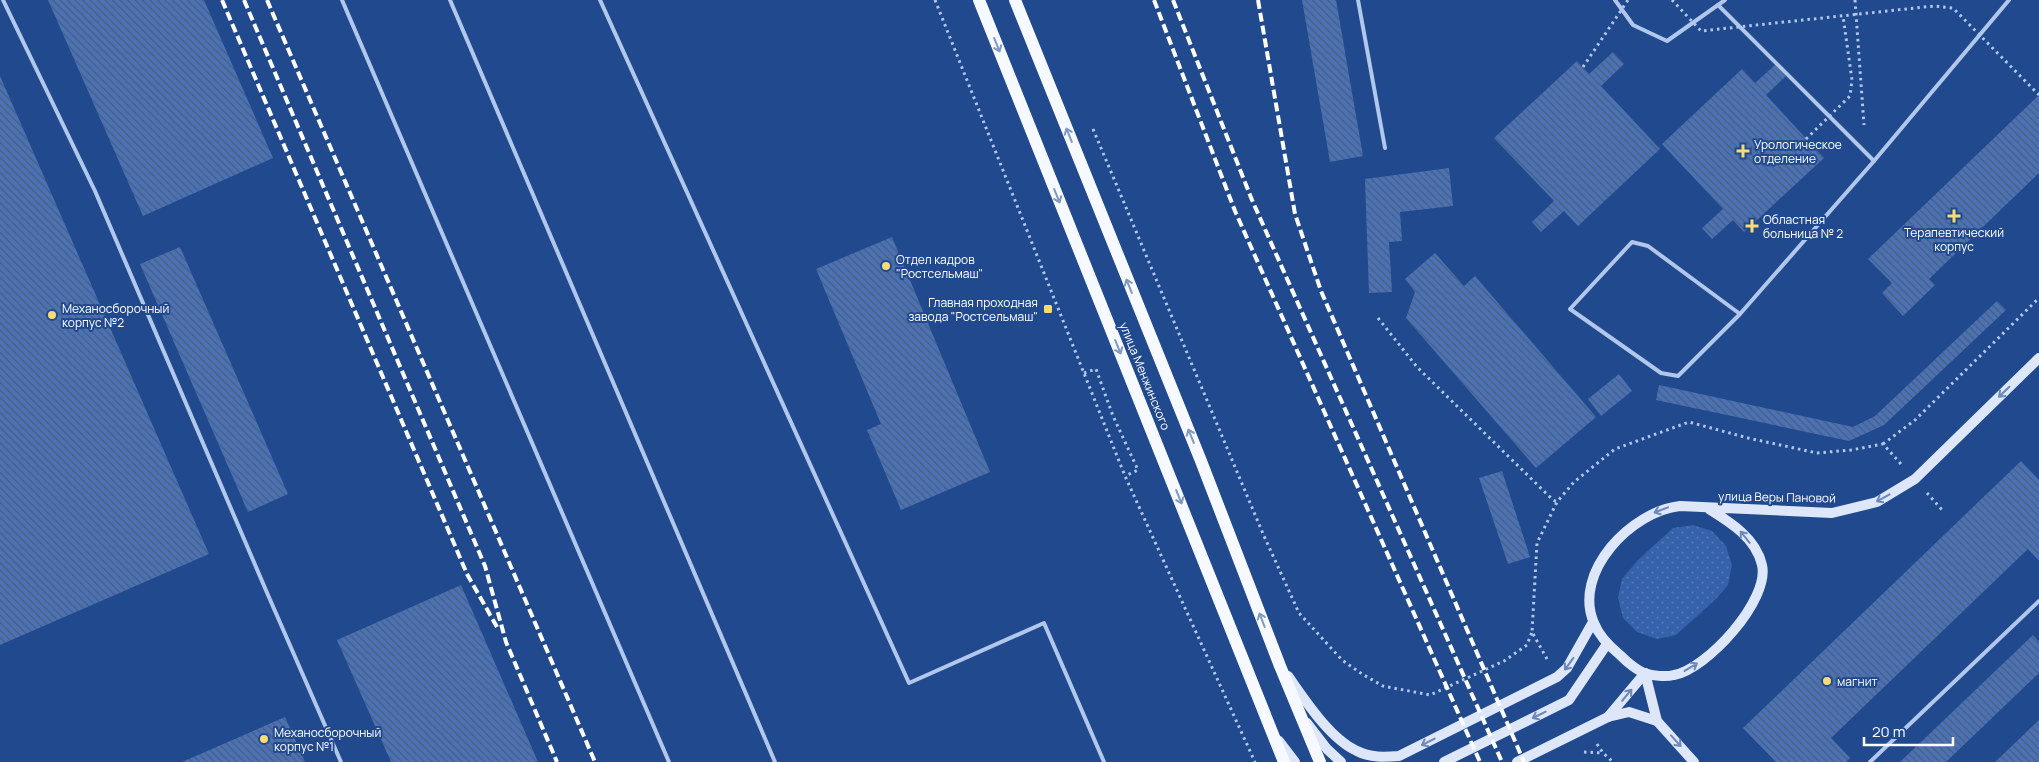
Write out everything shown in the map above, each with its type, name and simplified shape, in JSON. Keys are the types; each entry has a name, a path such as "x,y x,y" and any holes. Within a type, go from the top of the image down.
{"main road":[{"name":"улица Менжинского","path":"979,0 1284,762"},
{"name":"улица Менжинского","path":"1015,0 1320,762"},
{"name":"улица Веры Пановой","path":"1593,622 1590,603 1594,576 1601,561 1637,522 1668,507 1690,506 1709,509 1832,513 1877,502 1915,479 2039,358"},
{"path":"1280,666 1314,712 1335,735 1356,751 1377,757 1400,756 1556,677 1567,668 1593,622 1606,644 1631,665 1645,673 1659,676 1675,675 1700,662 1734,630 1758,594 1763,578 1762,566 1758,555 1742,533 1732,523 1709,509"},
{"path":"1444,762 1569,700 1606,644"},
{"path":"1608,717 1645,673"},
{"path":"1645,673 1657,721 1694,762"},
{"path":"1517,762 1608,717 1629,712 1657,721"},
{"path":"1303,718 1327,749 1341,762"},
{"path":"1274,734 1295,762"}],"lane":[{"path":"2,0 95,191 341,762"},
{"path":"342,0 669,762"},
{"path":"450,0 774,762"},
{"path":"600,0 909,683 1044,623 1104,762"},
{"path":"1358,0 1385,148"},
{"path":"1615,0 1633,25 1667,41 1725,0"},
{"path":"1740,314 1648,246 1632,242 1570,309 1661,374 1678,376 1740,314 1874,161 2009,0"},
{"path":"1718,5 1874,161"},
{"path":"1870,762 2039,601"}],"path":[{"path":"935,0 1124,476 1255,762"},
{"path":"1583,67 1628,0"},
{"path":"1672,0 1701,31 1934,6 1953,8 2039,95"},
{"path":"1855,0 1866,153"},
{"path":"1806,139 1850,96 1852,80 1843,16"},
{"path":"1091,124 1264,536 1299,613 1342,660 1362,674 1383,686 1430,695 1504,661 1527,645 1532,632"},
{"path":"1883,444 1916,420 2039,298"},
{"path":"1378,318 1417,367 1557,502"},
{"path":"1084,374 1096,369 1113,416 1138,470 1124,476"},
{"path":"1603,753 1613,762"}],"shaded area":[{"path":"1693,525 1712,531 1726,546 1732,565 1728,585 1716,599 1676,635 1657,639 1637,632 1623,618 1618,598 1622,579 1638,560 1673,528"}],"building":[{"path":"48,0 204,0 273,158 143,216"},
{"path":"1302,0 1336,0 1363,156 1330,162"},
{"path":"1613,52 1624,64 1601,86 1660,149 1578,226 1564,211 1541,232 1532,222 1554,201 1494,138 1577,61 1589,74"},
{"name":"Урологическое отделение","path":"1776,64 1786,76 1766,95 1824,158 1744,232 1733,220 1712,239 1702,228 1723,209 1662,144 1742,69 1755,83"},
{"name":"Механосборочный корпус №2","path":"0,76 209,554 0,645"},
{"name":"Терапевтический корпус","path":"2039,95 2039,173 1929,279 1935,285 1903,316 1882,293 1892,283 1868,259"},
{"path":"1449,168 1453,206 1400,212 1402,241 1389,242 1392,292 1369,293 1365,179"},
{"path":"892,237 990,472 901,510 867,430 881,424 816,269"},
{"path":"180,247 288,494 248,512 140,264"},
{"path":"1435,253 1464,286 1475,276 1596,417 1536,468 1406,318 1415,292 1405,279"},
{"path":"1997,301 2006,310 1884,425 1849,441 1656,400 1659,385 1853,427 1875,416"},
{"path":"1619,374 1632,391 1601,416 1588,399"},
{"path":"2021,461 2039,480 2039,561 2028,549 1831,738 1850,758 1846,762 1776,762 1743,728"},
{"path":"1502,471 1530,557 1508,564 1479,478"},
{"path":"461,585 538,762 391,762 337,640"},
{"path":"2033,635 2039,642 2039,673 1946,762 1900,762"},
{"name":"Механосборочный корпус №1","path":"285,717 305,762 182,762"},
{"path":"2039,720 2039,762 1995,762"}],"railway":[{"path":"222,0 467,574 497,627"},
{"path":"244,0 485,566 506,642 557,762"},
{"path":"267,0 595,762"},
{"path":"1154,0 1235,211 1480,762"},
{"path":"1173,0 1252,200 1502,762"},
{"path":"1258,0 1295,214 1321,291 1524,762"}],"place":[{"name":"Урологическое отделение","path":"1743,151"},
{"name":"Терапевтический корпус","path":"1954,216"},
{"name":"Областная больница № 2","path":"1752,226"},
{"name":"Отдел кадров \"Ростсельмаш\"","path":"886,266"},
{"name":"Главная проходная завода \"Ростсельмаш\"","path":"1048,309"},
{"name":"Механосборочный корпус №2","path":"52,315"},
{"name":"магнит","path":"1827,681"},
{"name":"Механосборочный корпус №1","path":"264,739"}]}
